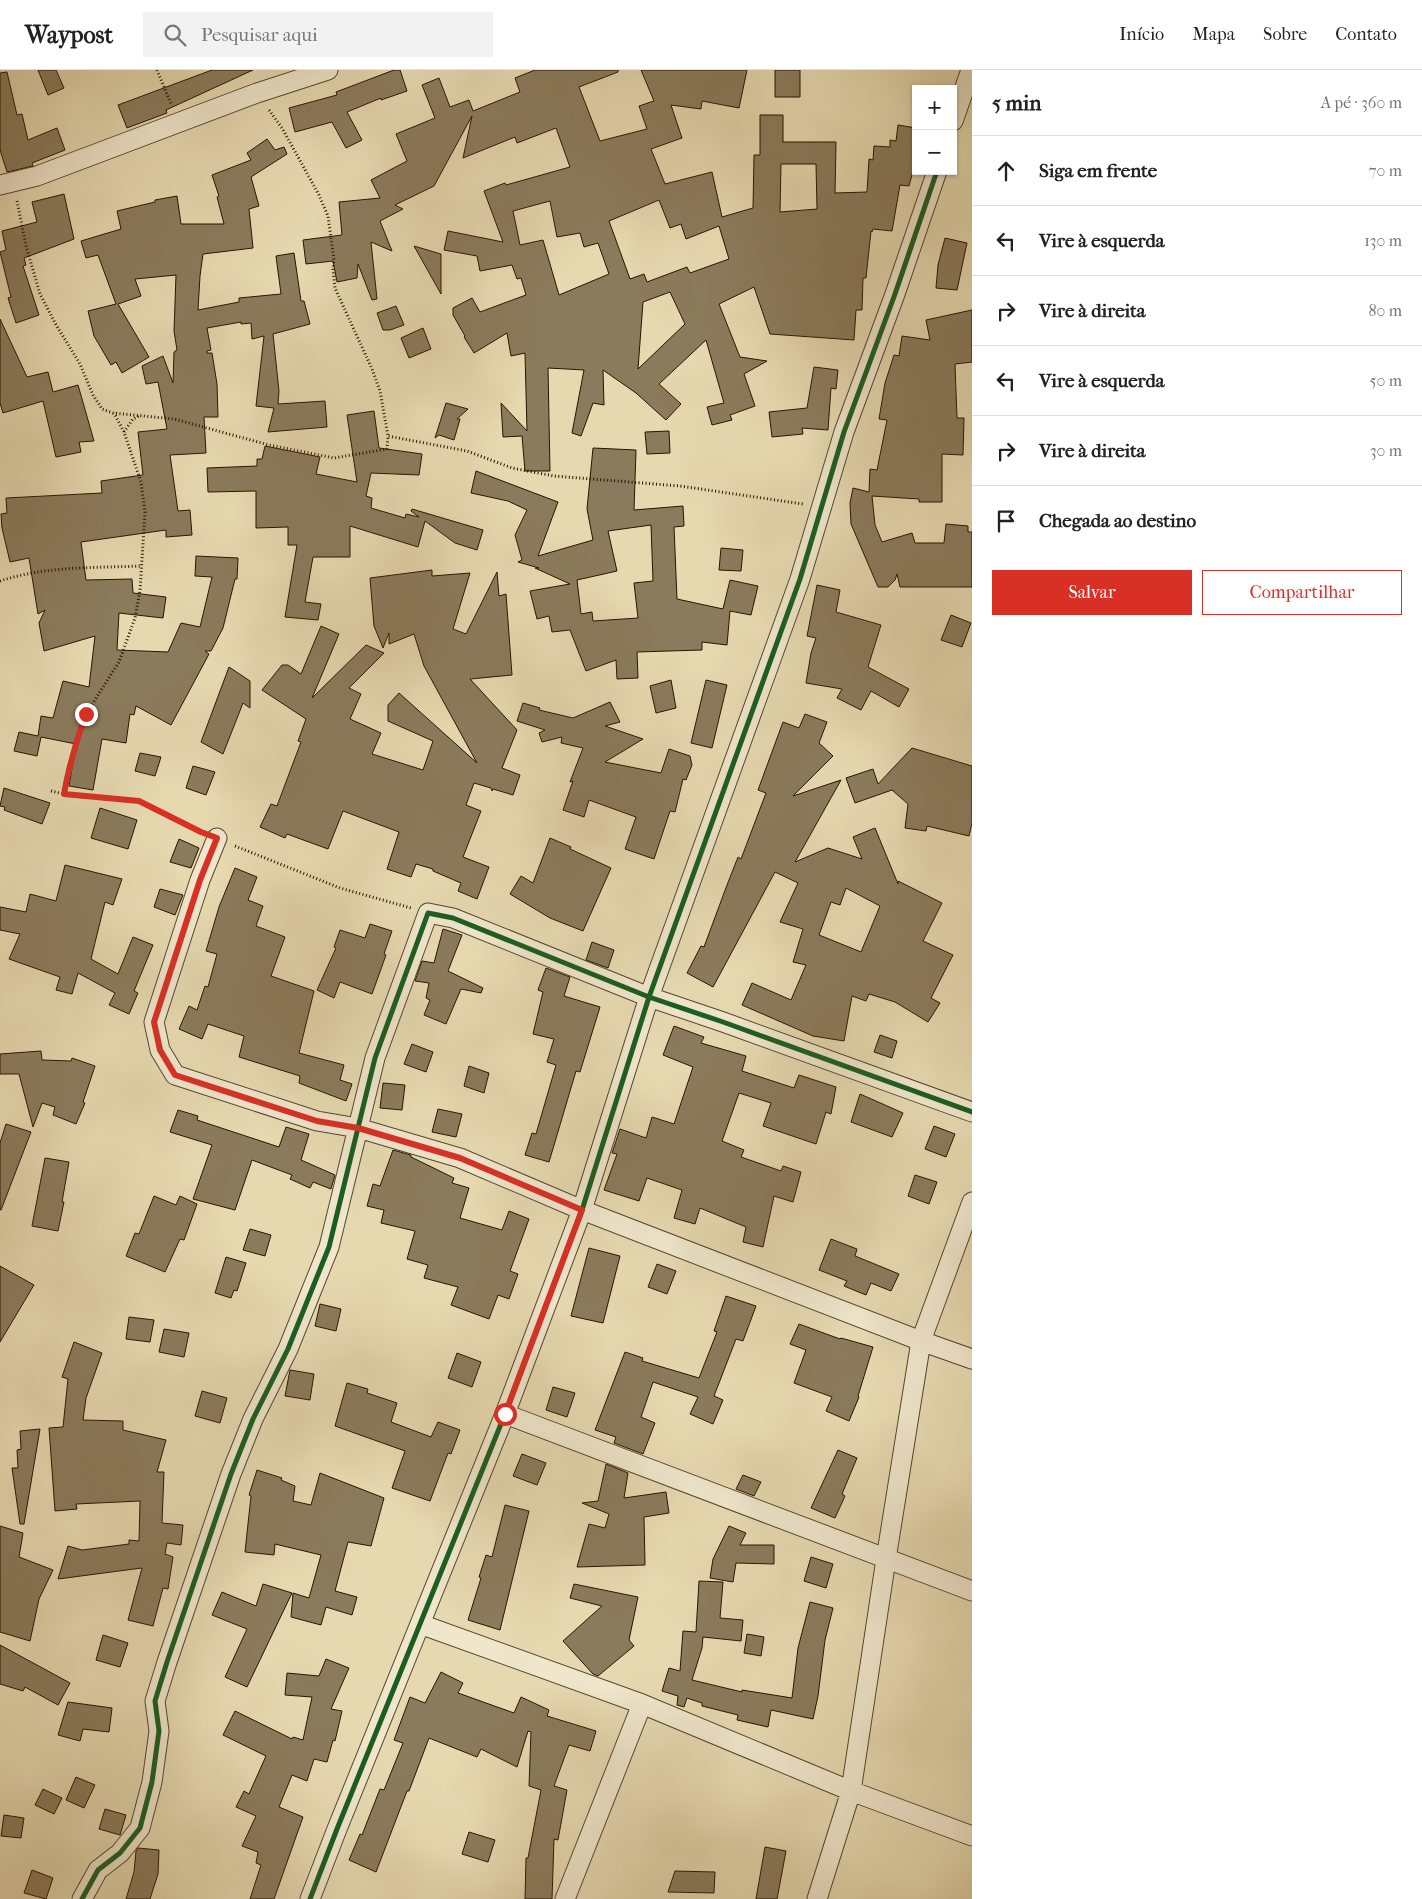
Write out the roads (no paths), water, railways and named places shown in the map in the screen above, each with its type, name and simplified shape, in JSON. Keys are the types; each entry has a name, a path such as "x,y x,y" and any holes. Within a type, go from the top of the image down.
{"street":[{"path":"6,183 37,176 257,93 328,70"},
{"path":"957,110 971,70"},
{"path":"310,1899 505,1414 582,1210 649,997 797,588 844,432 895,294 935,175"},
{"path":"217,838 200,880 154,1022 160,1050 175,1075 317,1121 358,1128 460,1158 582,1210 972,1359"},
{"path":"82,1899 98,1870 120,1853 140,1828 152,1782 159,1732 155,1701 167,1662 231,1474 252,1419 288,1349 325,1256 375,1058 428,912 452,918 649,997 972,1112"},
{"path":"817,1899 852,1792 886,1559 921,1341 972,1202"},
{"path":"505,1414 972,1592"},
{"path":"420,1624 642,1704 852,1792 972,1836"},
{"path":"565,1899 642,1704"}]}
